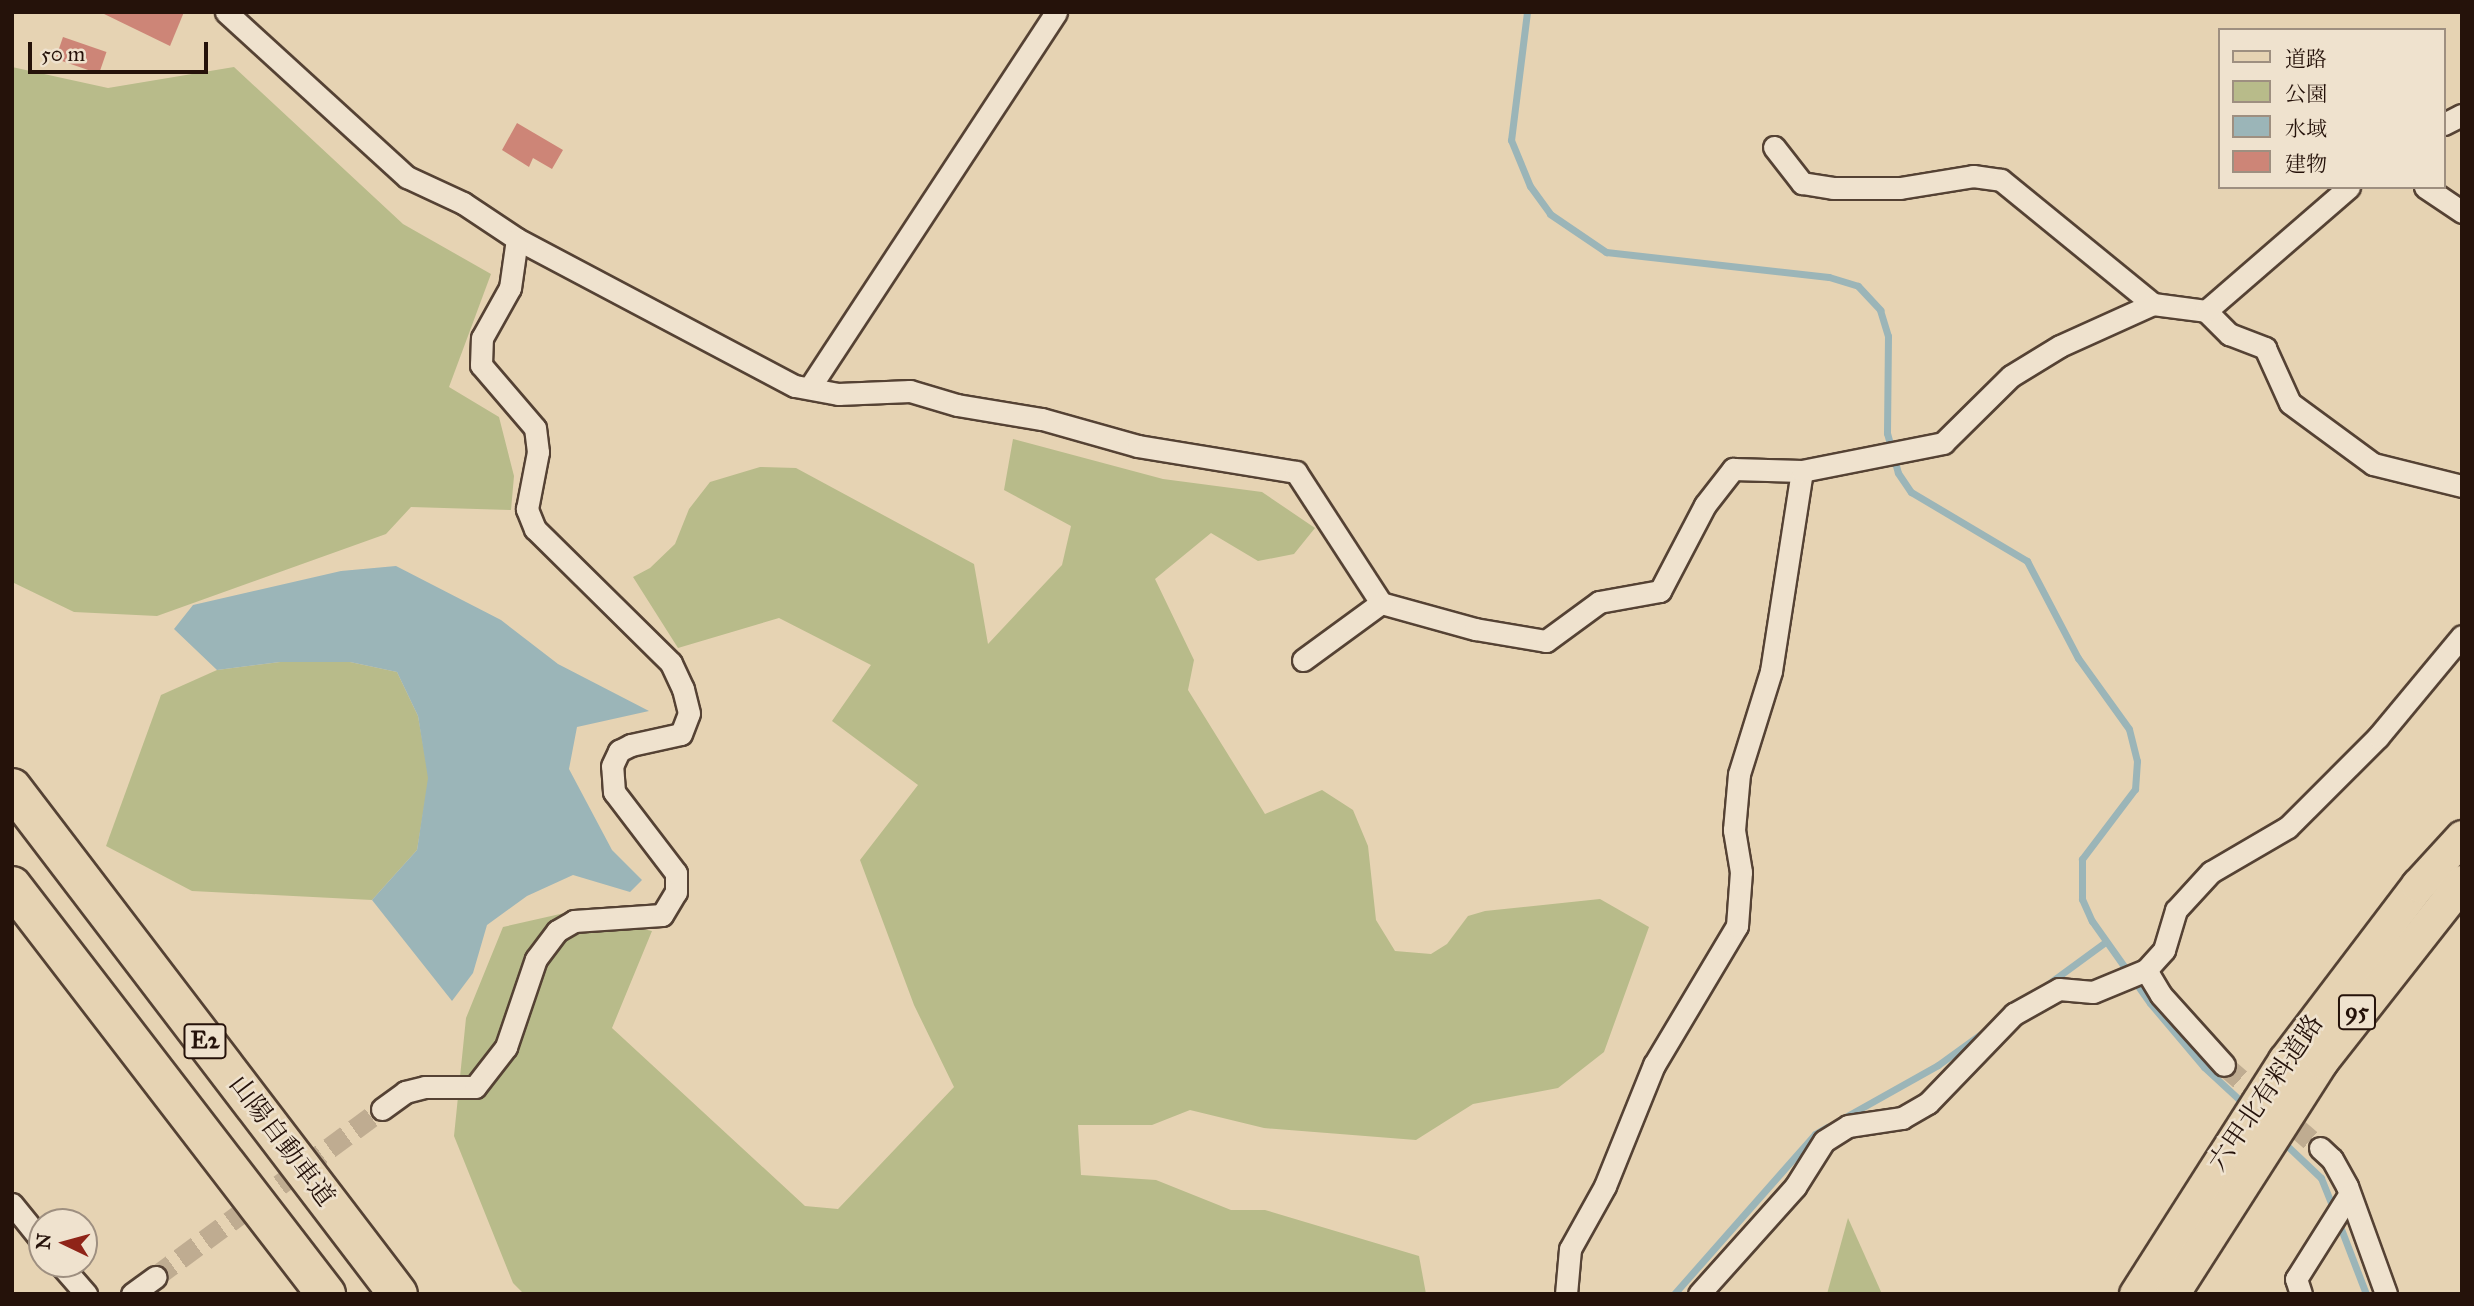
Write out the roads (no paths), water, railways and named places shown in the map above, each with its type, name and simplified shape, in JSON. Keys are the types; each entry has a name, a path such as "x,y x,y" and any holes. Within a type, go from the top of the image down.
{"highway":[{"name":"山陽自動車道","path":"12,788 398,1294"},
{"name":"E2","path":"12,886 326,1294"}],"main road":[{"name":"六甲北有料道路","path":"2136,1294 2261,1123 2343,1031 2441,890 2462,838"},
{"name":"六甲北有料道路","path":"2172,1294 2261,1123"}],"street":[{"path":"226,12 407,177 463,203 517,239 795,386 838,394 910,391 957,405 1042,419 1138,446 1296,472 1381,603 1475,629 1546,641 1599,602 1660,591 1705,505 1732,469 1802,471 1901,449 1943,443 2011,376 2060,346 2153,304"},
{"path":"810,387 1056,12"},
{"path":"2446,123 2462,115"},
{"path":"1774,147 1802,183 1833,188 1900,188 1973,176 2001,180 2153,304 2206,311 2229,334 2264,348 2290,403 2373,464 2462,486"},
{"path":"2206,311 2347,189"},
{"path":"2428,189 2462,212"},
{"path":"382,1109 405,1092 425,1087 475,1087 506,1047 536,959 557,931 574,921 662,915 676,892 677,873 614,792 612,766 619,751 681,734 689,713 682,689 671,663 535,529 527,509 538,452 535,428 481,365 482,338 510,288 517,239"},
{"path":"1566,1294 1570,1249 1605,1186 1654,1065 1737,926 1741,872 1734,830 1739,774 1771,671 1802,471"},
{"path":"1303,660 1381,603"},
{"path":"1699,1294 1795,1187 1824,1141 1848,1126 1902,1118 1928,1103 2014,1014 2059,989 2093,992 2145,970 2164,950 2176,910 2211,872 2288,827 2378,737 2462,636"},
{"path":"2145,970 2161,995 2224,1065"},
{"path":"2320,1148 2332,1158 2386,1294"},
{"path":"2301,1294 2295,1279 2325,1228 2348,1197"},
{"path":"12,1204 28,1224"},
{"path":"132,1294 155,1277"},
{"path":"72,1278 86,1294"}],"water":[{"path":"396,566 501,620 558,664 649,711 577,727 569,769 612,850 642,880 630,892 573,875 527,896 487,925 473,973 452,1001 372,900 417,850 428,778 418,716 397,672 350,662 280,662 217,670 174,629 193,605 341,571"}],"waterway":[{"path":"1527,12 1511,140 1530,186 1550,214 1606,252 1829,277 1858,286 1880,310 1888,336 1887,433 1898,473 1911,492 2027,561 2078,658 2129,729 2137,761 2135,789 2082,859 2082,899 2092,921 2150,1003 2204,1067 2245,1105"},
{"path":"2048,984 2104,943"},
{"path":"1840,1120 1938,1065 1985,1031"},
{"path":"1674,1294 1815,1134 1827,1127"},
{"path":"2281,1140 2321,1178 2334,1210"},
{"path":"2338,1221 2366,1294"}],"tunnel":[{"path":"2224,1065 2320,1148"},
{"path":"155,1277 382,1109"}]}
